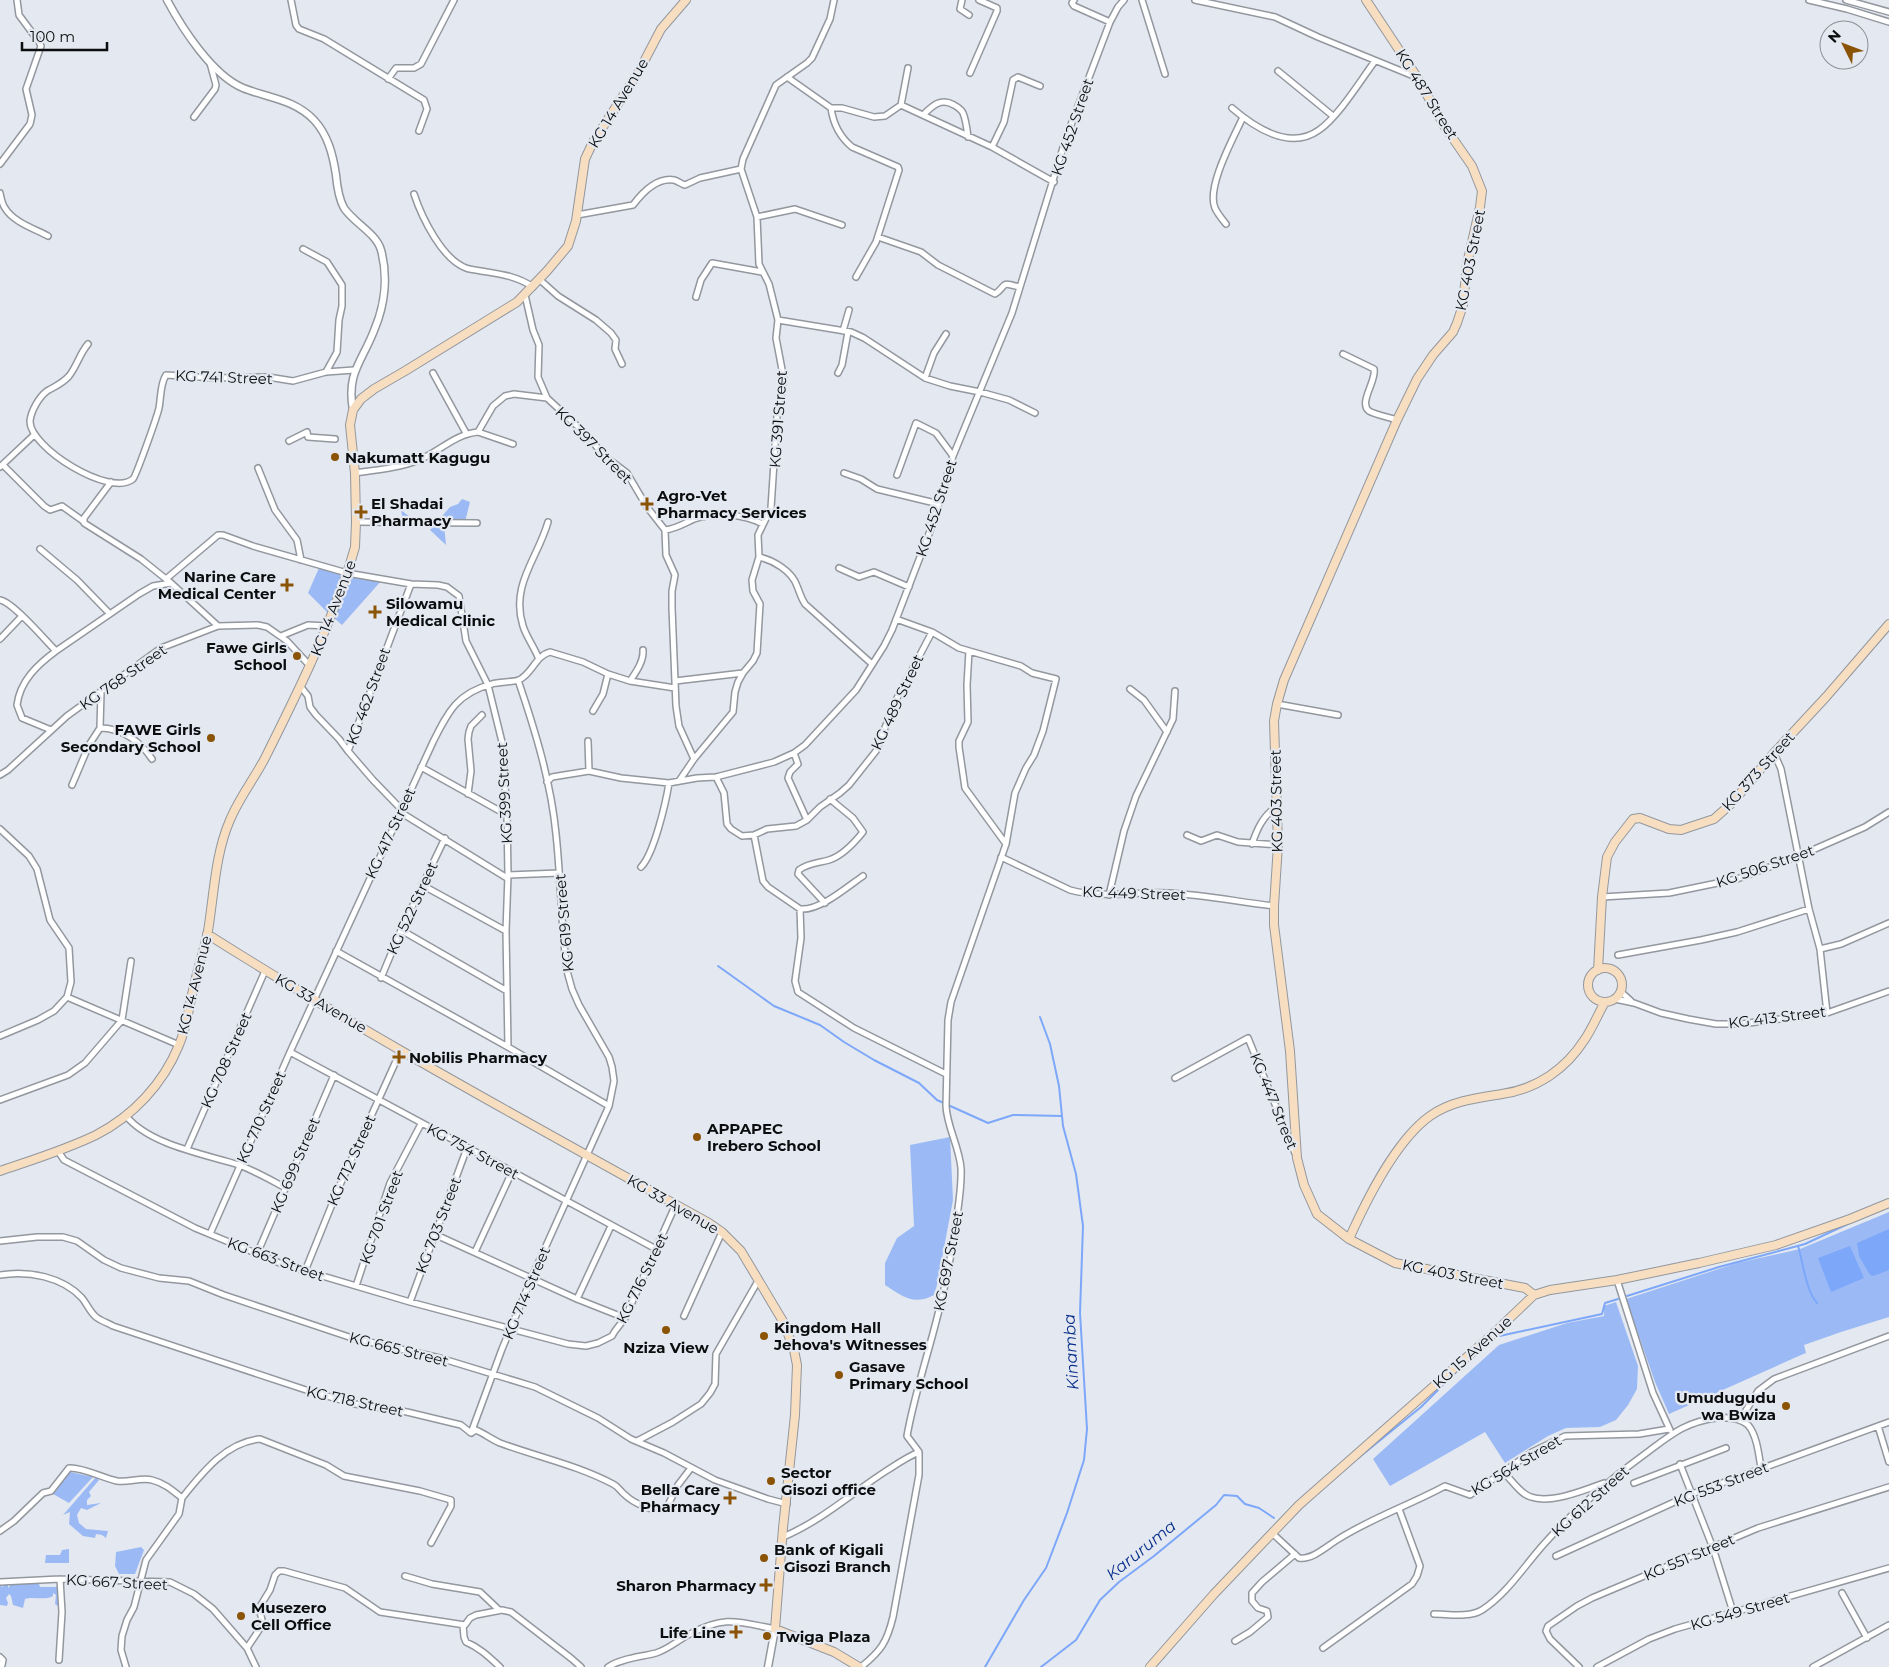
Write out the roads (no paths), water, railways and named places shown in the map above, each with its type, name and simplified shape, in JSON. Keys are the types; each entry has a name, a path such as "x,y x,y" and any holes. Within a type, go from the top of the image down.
{"main road":[{"name":"KG 14 Avenue","path":"0,1171 58,1151 96,1134 126,1116 154,1088 180,1045 207,934 226,830 240,800 264,760 301,687 327,626 355,547 354,473 350,425 353,410 361,399 374,389 525,295 568,246 574,232 585,159 593,142 638,73 661,29 686,0"},
{"name":"KG 487 Street","path":"1366,0 1417,77 1445,127 1472,166 1482,191"},
{"name":"KG 403 Street","path":"1482,191 1467,264 1463,305 1457,323 1453,332 1433,355 1417,379 1397,420 1325,589 1303,635 1284,680 1277,704 1274,722 1278,845 1274,906 1278,960 1283,986 1290,1051 1297,1158 1304,1185 1317,1214 1349,1239 1396,1263 1525,1288 1534,1295"},
{"name":"KG 373 Street","path":"1602,897 1607,857 1615,842 1633,818 1640,818 1669,829 1681,830 1714,819 1732,803 1889,624"},
{"path":"1598,970 1602,897"},
{"name":"KG 33 Avenue","path":"207,934 314,1000 676,1204 722,1232 741,1251 784,1323 793,1345 797,1365 796,1415 783,1537 776,1629"},
{"path":"1599,958 1607,968 1618,975 1621,983 1620,992 1614,999 1605,1002 1596,999 1589,991 1588,983 1592,975 1598,970 1607,968"},
{"path":"1596,999 1597,1016"},
{"path":"1349,1239 1372,1193 1390,1163 1421,1124 1436,1113 1456,1104 1511,1093 1538,1084 1557,1071 1572,1055 1585,1039 1605,1002"},
{"name":"KG 15 Avenue","path":"1150,1667 1214,1594 1299,1505 1493,1334 1534,1295 1550,1290 1617,1280 1698,1264 1776,1245 1832,1226 1889,1203"},
{"path":"776,1629 834,1652 860,1667"}],"street":[{"path":"0,164 30,124 32,115 26,89 41,46 36,36 19,15 18,0"},
{"path":"167,0 196,44 229,80 242,88 286,102 303,110 316,122 332,152 343,206 379,245 383,262 383,305 375,330 354,370 350,394 353,410"},
{"path":"291,0 296,26 299,29 324,39 424,100 427,104 427,109 419,131"},
{"path":"388,79 396,68 414,68 421,64 454,0"},
{"path":"577,215 633,205 658,182 665,180 676,180 685,185 700,178 741,169 744,154 776,85 807,64 812,58 830,19 834,0"},
{"path":"962,0 960,9 969,15"},
{"path":"970,73 997,11 997,8 979,0"},
{"path":"1074,0 1072,3 1074,6 1110,22"},
{"name":"KG 452 Street","path":"547,782 552,777 589,771 621,778 668,783 716,777 774,762 794,753 810,739 856,690 884,646 909,587 939,504 953,456 1012,313 1054,182 1066,138 1110,22 1124,0"},
{"path":"1142,0 1165,74"},
{"path":"1196,0 1275,17 1375,61 1417,77"},
{"path":"1809,0 1889,22"},
{"path":"1846,0 1889,12"},
{"path":"194,117 215,89 216,85 210,60"},
{"path":"1232,108 1243,117 1282,138 1308,135 1318,131 1333,116 1375,61"},
{"path":"787,77 831,108 842,108 874,117 885,116 901,105 908,68"},
{"path":"1278,71 1333,116"},
{"path":"992,147 1004,122 1013,80 1018,77 1040,86"},
{"path":"923,115 932,106 948,101 962,112 968,137"},
{"path":"901,105 992,147 1054,182"},
{"path":"831,108 834,122 846,142 852,147 899,168 878,237 856,277"},
{"path":"1226,224 1215,207 1216,181 1222,161 1243,117"},
{"name":"KG 391 Street","path":"679,781 694,759 733,712 735,692 743,673 757,653 760,604 753,591 752,580 759,557 758,535 772,508 777,416 784,380 776,338 778,320 769,284 759,264 757,217 741,169"},
{"path":"0,193 8,213 48,236"},
{"path":"414,194 428,230 456,262 466,268 514,277 532,287"},
{"path":"757,217 795,210 842,225"},
{"path":"878,237 921,252 938,265 995,294 1007,283 1019,287"},
{"path":"303,249 327,262 342,285 342,306 337,352 326,372"},
{"path":"696,297 701,280 712,263 762,272"},
{"path":"539,279 558,296 596,320 611,333 616,340 616,348 622,364"},
{"path":"525,295 539,344 538,377 546,398"},
{"path":"838,374 842,365 849,310"},
{"path":"778,320 845,331 864,338 925,378 1009,400 1035,413"},
{"path":"925,378 934,353 946,334"},
{"path":"83,521 111,482 78,471 34,435 30,422 42,395 60,385 69,376 88,344"},
{"path":"1344,354 1374,369 1376,375 1366,399 1366,406 1369,411 1397,420"},
{"name":"KG 741 Street","path":"111,482 126,483 136,475 142,454 155,426 166,375 215,378 268,377 293,381 326,372 354,370"},
{"path":"434,373 466,434"},
{"name":"KG 397 Street","path":"478,432 493,406 505,396 514,394 546,398 589,437 603,454 626,473 647,507 665,530"},
{"path":"897,475 916,423 936,433 953,456"},
{"path":"288,441 307,432 308,438 335,439"},
{"path":"354,473 394,467 421,459 466,434 478,432 513,444"},
{"path":"34,435 2,466 44,506 50,510 62,506 141,559 169,581 218,626"},
{"path":"258,468 275,510 297,540 301,560"},
{"path":"844,474 861,478 878,489 939,504"},
{"path":"694,759 679,726 676,706 672,608 672,591 675,575 666,555 665,530 675,528 698,518 711,516 750,517 763,524"},
{"path":"356,522 477,523"},
{"path":"538,658 523,626 520,599 523,579 548,522"},
{"name":"KG 399 Street","path":"169,581 195,554 220,535 347,573 411,584 447,587 459,596 462,604 466,641 488,685 502,742 507,815 508,1047"},
{"path":"40,548 77,580 109,613"},
{"path":"759,557 775,563 785,570 797,584 798,592 805,604 872,664"},
{"path":"839,568 859,577 874,572 909,587"},
{"path":"51,730 22,718 19,714 17,705 24,682 44,659 109,613 153,586 169,581"},
{"name":"KG 462 Street","path":"348,751 411,584"},
{"path":"0,600 6,601 56,651"},
{"path":"0,640 22,616"},
{"path":"800,908 801,938 795,980 798,992 854,1028 946,1074 948,1020 951,1002 1006,844 1015,793 1040,742 1056,679 1032,673 1021,666 959,648 932,632 896,619"},
{"name":"KG 768 Street","path":"0,775 8,770 67,716 162,648 218,626 258,625 267,627 281,636 310,666"},
{"path":"281,636 308,625 327,626"},
{"name":"KG 489 Street","path":"716,777 724,794 730,829 742,836 796,826 807,820 849,785 876,751 895,702 932,632"},
{"path":"630,681 644,654 643,650"},
{"path":"969,651 967,685 968,722 959,741 964,785 1006,844"},
{"path":"518,680 530,670 538,658 550,652 583,662 608,674 630,681 675,688"},
{"path":"675,681 743,673"},
{"path":"594,711 603,694 608,674"},
{"name":"KG 417 Street","path":"314,1000 446,715 454,705 470,692 488,685 518,680"},
{"name":"KG 619 Street","path":"518,680 530,714 547,782 556,833 567,971 579,1005 609,1057 612,1067 614,1081 609,1106 587,1155"},
{"path":"301,687 308,696 310,707 316,715 401,811 508,876 559,873"},
{"path":"1130,689 1144,700 1168,732"},
{"path":"1109,895 1124,830 1139,791 1168,732 1175,713 1174,691"},
{"path":"72,785 89,745 100,728 101,692"},
{"path":"1277,704 1338,716"},
{"path":"468,794 471,771 469,732 471,726 482,715"},
{"path":"100,728 122,732 144,747 152,759"},
{"path":"588,741 589,771"},
{"path":"794,753 798,764 790,772 788,778 807,820"},
{"path":"1774,753 1781,769 1809,909 1820,949 1827,1013"},
{"path":"421,767 507,815"},
{"path":"641,867 648,858 652,847 666,802 668,783"},
{"path":"825,903 798,874 799,870 807,865 834,858 864,832 853,818 830,800"},
{"path":"1252,844 1264,817 1276,807"},
{"name":"KG 506 Street","path":"1602,897 1669,893 1736,879 1799,856 1865,827 1889,812"},
{"path":"0,829 29,856 37,868 50,920 68,948 71,982 67,997 54,1011 0,1036"},
{"path":"754,835 764,881 768,887 800,908 804,909 825,903 862,876"},
{"path":"1187,836 1201,841 1217,835 1238,842 1278,845"},
{"name":"KG 522 Street","path":"381,978 401,930 445,838"},
{"name":"KG 449 Street","path":"1001,857 1070,890 1109,895 1174,893 1274,906"},
{"path":"422,885 506,931"},
{"path":"1618,955 1728,934 1809,909"},
{"path":"1820,949 1841,944 1889,923"},
{"path":"401,930 507,991"},
{"path":"336,951 609,1106"},
{"path":"0,1100 76,1071 84,1063 122,1020 131,961"},
{"name":"KG 708 Street","path":"187,1149 265,971"},
{"name":"KG 413 Street","path":"1614,999 1634,1003 1661,1013 1716,1024 1766,1022 1827,1013 1889,991"},
{"name":"KG 413 Street","path":"1620,992 1634,1003"},
{"path":"67,997 180,1045"},
{"name":"KG 710 Street","path":"210,1234 314,1000"},
{"name":"KG 447 Street","path":"1175,1078 1248,1038 1297,1158"},
{"name":"KG 712 Street","path":"305,1271 321,1230 401,1050"},
{"name":"KG 754 Street","path":"290,1052 656,1249"},
{"name":"KG 697 Street","path":"920,1452 907,1436 952,1251 960,1192 961,1168 959,1156 946,1116 946,1074"},
{"name":"KG 699 Street","path":"257,1254 284,1187 334,1075"},
{"path":"126,1116 136,1126 177,1148 187,1149 239,1166 284,1187"},
{"name":"KG 701 Street","path":"356,1286 390,1183 422,1124"},
{"name":"KG 703 Street","path":"410,1302 467,1148"},
{"name":"KG 663 Street","path":"58,1151 64,1160 210,1234 257,1254 305,1271 510,1329"},
{"name":"KG 714 Street","path":"471,1433 510,1329 587,1155"},
{"path":"475,1252 512,1172"},
{"name":"KG 716 Street","path":"510,1329 568,1344 586,1346 604,1341 612,1336 625,1318 676,1204"},
{"path":"577,1299 611,1226"},
{"path":"684,1316 722,1232"},
{"path":"434,1234 577,1299 625,1318"},
{"name":"KG 665 Street","path":"0,1241 37,1236 63,1237 77,1241 104,1260 121,1268 159,1278 188,1282 352,1338 440,1358 535,1386 598,1418 631,1439 691,1468 738,1489 787,1504"},
{"name":"KG 718 Street","path":"0,1275 20,1273 37,1275 65,1283 84,1299 95,1317 113,1326 306,1390 356,1404 408,1412 461,1425 471,1433 476,1430 500,1442 594,1474 620,1488 623,1494 637,1503 661,1510 666,1509 678,1485 691,1468"},
{"path":"1617,1280 1650,1384 1670,1431"},
{"path":"637,1441 673,1422 701,1404 710,1393 715,1384 716,1354 758,1281"},
{"path":"1761,1468 1755,1440 1749,1427 1740,1420 1758,1391 1774,1379 1889,1336"},
{"name":"KG 612 Street","path":"1434,1614 1475,1613 1485,1608 1497,1598 1545,1542 1606,1482 1670,1431 1701,1420 1733,1417 1740,1420"},
{"name":"KG 553 Street","path":"1556,1556 1692,1494 1889,1422"},
{"path":"1878,1426 1889,1462"},
{"name":"KG 564 Street","path":"1295,1554 1299,1558 1308,1558 1354,1529 1446,1486 1470,1495 1532,1452 1565,1436 1639,1434 1670,1431"},
{"path":"126,1667 121,1650 122,1636 134,1607 146,1560 179,1514 182,1498 197,1480 232,1447 248,1440 260,1439 326,1465 344,1476 420,1491 451,1500 451,1506 431,1542"},
{"path":"1634,1483 1726,1448"},
{"path":"783,1537 796,1532 825,1514 861,1487 910,1456 920,1452 919,1475 889,1635 881,1650 860,1667"},
{"path":"1680,1464 1713,1548 1733,1612"},
{"path":"0,1531 14,1522 43,1493 51,1491 69,1468 75,1468 120,1482 151,1480 168,1486 182,1498"},
{"path":"1504,1473 1524,1494 1540,1498 1569,1495 1606,1482"},
{"name":"KG 551 Street","path":"1579,1667 1550,1639 1546,1631 1548,1626 1577,1606 1758,1528 1889,1487"},
{"path":"1323,1648 1412,1584 1417,1576 1420,1566 1399,1509"},
{"path":"1235,1640 1250,1632 1268,1617 1267,1611 1258,1608 1252,1601 1252,1592 1295,1554 1272,1533"},
{"name":"KG 549 Street","path":"1597,1667 1615,1656 1666,1633 1889,1568"},
{"path":"247,1648 263,1624 259,1608 270,1590 275,1575 278,1571 284,1571 345,1588 380,1612 463,1625 467,1624 472,1616 499,1610 511,1612 581,1667"},
{"path":"405,1576 432,1584 480,1592 499,1610"},
{"path":"59,1660 62,1612 60,1579"},
{"name":"KG 667 Street","path":"0,1582 60,1579 170,1582 194,1594 213,1609 247,1648 256,1667"},
{"path":"1842,1593 1867,1638"},
{"path":"608,1667 618,1662 666,1649 687,1635 714,1623 733,1621 776,1629 768,1667"},
{"path":"463,1625 464,1640 484,1652 500,1667"},
{"path":"1813,1667 1889,1625"},
{"path":"0,1657 3,1660 2,1664"}],"waterway":[{"path":"718,966 774,1006 820,1025 874,1060 919,1083 937,1100 988,1123 1013,1115 1062,1116"},
{"name":"Kinamba","path":"985,1667 1024,1600 1046,1568 1067,1513 1084,1460 1087,1429 1080,1313 1083,1226 1076,1174 1063,1126 1059,1086 1050,1044 1040,1017"},
{"path":"1627,1296 1719,1267 1805,1244 1852,1222"},
{"path":"1798,1246 1807,1284 1817,1303"},
{"path":"1495,1337 1602,1314 1605,1303 1618,1299"},
{"path":"1357,1459 1421,1407 1460,1368"},
{"name":"Karuruma","path":"1041,1667 1076,1640 1100,1600 1119,1582 1216,1505 1224,1495 1237,1496 1245,1504 1259,1508 1274,1518"},
{"path":"1295,1514 1306,1503"}],"place":[{"name":"Nakumatt Kagugu","path":"335,457"},
{"name":"Agro-Vet Pharmacy Services","path":"647,504"},
{"name":"El Shadai Pharmacy","path":"361,512"},
{"name":"Narine Care Medical Center","path":"287,585"},
{"name":"Silowamu Medical Clinic","path":"375,612"},
{"name":"Fawe Girls School","path":"297,656"},
{"name":"FAWE Girls Secondary School","path":"211,738"},
{"name":"Nobilis Pharmacy","path":"399,1057"},
{"name":"APPAPEC Irebero School","path":"697,1137"},
{"name":"Nziza View","path":"666,1330"},
{"name":"Kingdom Hall Jehova's Witnesses","path":"764,1336"},
{"name":"Gasave Primary School","path":"839,1375"},
{"name":"Umudugudu wa Bwiza","path":"1786,1406"},
{"name":"Sector Gisozi office","path":"771,1481"},
{"name":"Bella Care Pharmacy","path":"730,1498"},
{"name":"Bank of Kigali - Gisozi Branch","path":"764,1558"},
{"name":"Sharon Pharmacy","path":"766,1585"},
{"name":"Musezero Cell Office","path":"241,1616"},
{"name":"Life Line","path":"736,1632"},
{"name":"Twiga Plaza","path":"767,1636"}]}
